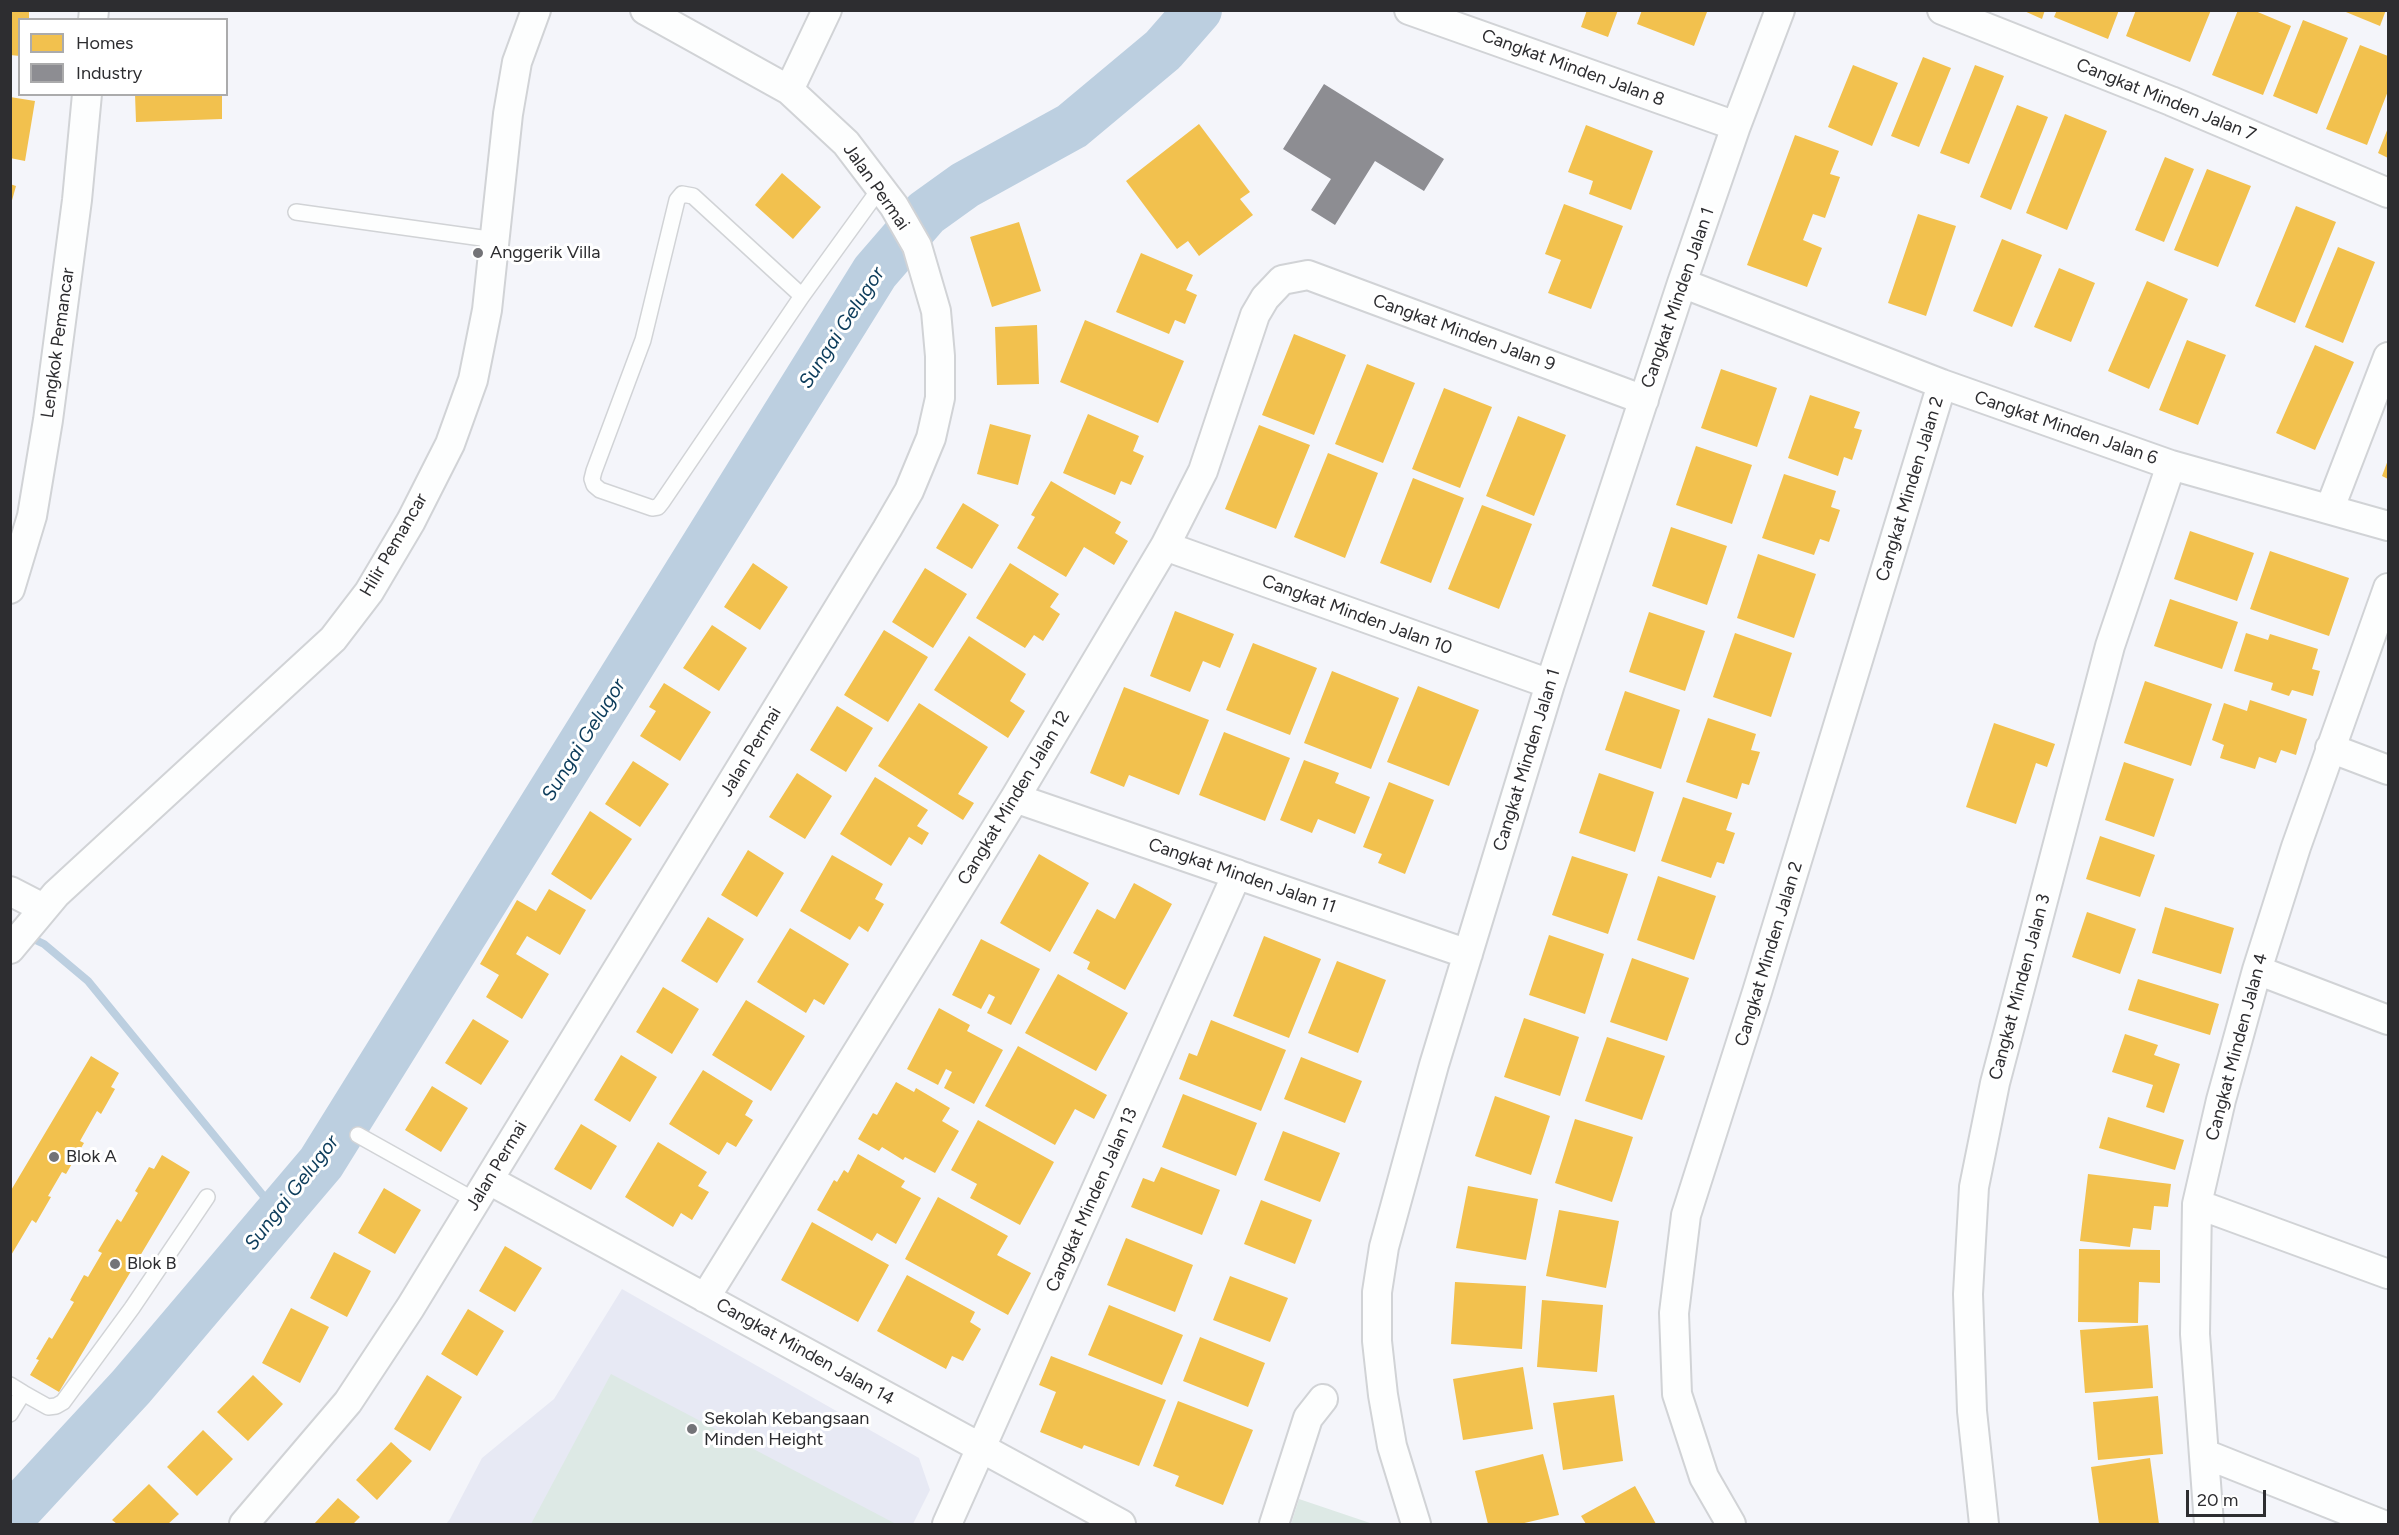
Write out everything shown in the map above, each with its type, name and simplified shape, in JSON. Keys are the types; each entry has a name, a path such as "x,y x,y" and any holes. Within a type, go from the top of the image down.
{"street":[{"name":"Hilir Pemancar","path":"25,931 333,639 369,592 411,521 450,444 472,380 487,310 510,104 517,62 536,10"},
{"name":"Jalan Permai","path":"244,1524 348,1402 482,1191 909,491 931,438 940,398 940,356 936,311 916,246 888,197 846,143 789,90 645,10"},
{"path":"789,90 828,10"},
{"name":"Cangkat Minden Jalan 8","path":"1409,10 1736,126"},
{"name":"Cangkat Minden Jalan 1","path":"1416,1524 1392,1446 1383,1395 1377,1341 1377,1292 1384,1246 1406,1159 1550,684 1682,283 1736,126 1780,10"},
{"name":"Cangkat Minden Jalan 7","path":"1942,10 2171,101 2388,193"},
{"name":"Lengkok Pemancar","path":"10,589 32,516 48,420 77,200 87,96"},
{"name":"Cangkat Minden Jalan 9","path":"1282,279 1308,275 1644,400"},
{"name":"Cangkat Minden Jalan 12","path":"705,1298 1016,798 1165,546 1203,471 1255,315 1265,297 1282,279"},
{"name":"Cangkat Minden Jalan 6","path":"1682,283 1942,384 2171,465 2388,526"},
{"path":"2330,508 2388,357"},
{"name":"Cangkat Minden Jalan 2","path":"1731,1524 1704,1477 1677,1394 1674,1313 1686,1215 1757,992 1942,384"},
{"name":"Cangkat Minden Jalan 3","path":"1984,1524 1972,1411 1968,1294 1974,1186 1995,1083 2110,646 2171,465"},
{"name":"Cangkat Minden Jalan 10","path":"1165,546 1550,684"},
{"name":"Cangkat Minden Jalan 4","path":"2209,1524 2195,1334 2197,1204 2221,1100 2257,970 2330,748 2388,588"},
{"path":"2330,748 2388,770"},
{"name":"Cangkat Minden Jalan 11","path":"1016,798 1468,954"},
{"name":"Cangkat Minden Jalan 13","path":"947,1524 1237,874"},
{"path":"10,891 25,931"},
{"path":"2257,970 2388,1020"},
{"name":"Cangkat Minden Jalan 14","path":"482,1191 705,1298 1121,1524"},
{"path":"2197,1204 2388,1275"},
{"path":"1275,1524 1308,1418 1323,1399"},
{"path":"2205,1454 2381,1524"}],"lane":[{"path":"802,296 693,196 682,194 677,200 643,340 594,471 592,479 594,485 600,490 652,508 658,507 802,296 888,197"},
{"path":"296,212 496,240"},
{"path":"358,1135 482,1191"},
{"path":"10,1414 17,1389 48,1407 63,1402 132,1308 207,1197"}],"shaded area":[{"name":"Sekolah Kebangsaan Minden Height","path":"622,1289 919,1458 930,1490 913,1524 446,1524 482,1458 554,1399"},
{"path":"611,1374 896,1524 531,1524"},
{"path":"1299,1499 1373,1524 1291,1524"}],"building: Homes":[{"path":"10,10 29,10 29,18 18,18 18,56 10,55"},
{"path":"1587,10 1618,10 1608,37 1581,27"},
{"path":"1642,10 1704,10 1707,12 1694,46 1637,24"},
{"path":"2022,10 2045,10 2042,19"},
{"path":"2057,10 2119,10 2108,39 2054,17"},
{"path":"2136,10 2211,10 2190,62 2126,36"},
{"path":"2238,10 2253,10 2291,26 2263,95 2212,75"},
{"path":"2341,10 2386,10 2380,26"},
{"path":"2303,20 2348,38 2317,114 2273,96"},
{"path":"2360,45 2388,56 2388,91 2367,145 2326,129"},
{"path":"1923,57 1951,68 1919,147 1891,136"},
{"path":"1853,65 1898,83 1872,146 1828,127"},
{"path":"1975,65 2004,76 1969,164 1940,153"},
{"path":"135,96 222,96 222,119 136,122"},
{"path":"10,97 35,101 25,161 10,158"},
{"path":"2017,105 2048,117 2011,210 1980,197"},
{"path":"2065,114 2107,131 2067,230 2026,213"},
{"path":"1199,124 1250,192 1240,199 1253,215 1199,256 1188,241 1177,249 1126,181"},
{"path":"1586,125 1653,151 1631,210 1589,194 1593,181 1568,172"},
{"path":"2388,128 2388,158 2378,153"},
{"path":"1795,135 1839,151 1830,174 1840,177 1825,218 1813,214 1803,240 1822,248 1807,287 1747,265"},
{"path":"2165,157 2194,169 2164,242 2135,230"},
{"path":"2207,169 2251,186 2218,267 2174,250"},
{"path":"782,173 821,207 793,239 755,205"},
{"path":"10,184 16,186 11,204 10,204"},
{"path":"1564,204 1623,226 1591,309 1548,293 1561,260 1545,254"},
{"path":"2296,206 2336,222 2295,323 2255,306"},
{"path":"1918,214 1956,226 1926,316 1888,303"},
{"path":"1019,222 1041,291 992,307 970,237"},
{"path":"2002,239 2042,255 2012,327 1973,311"},
{"path":"2338,247 2375,262 2343,343 2305,327"},
{"path":"1141,253 1193,275 1186,290 1197,295 1185,324 1175,320 1169,334 1116,312"},
{"path":"2059,268 2095,283 2071,342 2034,327"},
{"path":"2147,281 2188,299 2149,389 2108,371"},
{"path":"1085,320 1184,361 1158,423 1060,382"},
{"path":"1037,325 1039,384 997,385 995,327"},
{"path":"1294,334 1346,355 1314,435 1262,415"},
{"path":"2187,340 2226,355 2198,425 2159,410"},
{"path":"2315,345 2354,362 2315,450 2276,433"},
{"path":"1367,364 1415,383 1383,463 1335,444"},
{"path":"1721,369 1777,388 1757,447 1701,428"},
{"path":"1444,388 1492,407 1460,488 1412,469"},
{"path":"1810,395 1860,412 1854,428 1862,430 1852,460 1844,457 1838,476 1788,458"},
{"path":"1088,414 1139,436 1133,451 1144,456 1131,485 1121,481 1115,495 1063,473"},
{"path":"1518,416 1566,435 1534,516 1486,496"},
{"path":"990,424 1031,435 1018,485 977,474"},
{"path":"1259,425 1310,445 1276,529 1225,509"},
{"path":"1696,446 1752,465 1732,524 1676,505"},
{"path":"1328,453 1378,473 1345,558 1294,537"},
{"path":"2388,460 2388,479 2382,476"},
{"path":"1784,474 1836,491 1831,507 1840,510 1829,542 1820,539 1814,555 1762,538"},
{"path":"1413,478 1464,498 1431,583 1380,563"},
{"path":"1051,481 1121,522 1115,533 1128,541 1114,565 1084,547 1066,577 1017,548 1035,517 1031,515"},
{"path":"963,503 999,525 972,569 936,548"},
{"path":"1482,505 1532,524 1499,609 1448,589"},
{"path":"1671,527 1727,546 1707,605 1652,586"},
{"path":"2190,531 2254,553 2237,601 2174,579"},
{"path":"2270,551 2349,578 2329,636 2250,609"},
{"path":"1758,554 1816,574 1794,638 1737,618"},
{"path":"753,563 788,587 760,630 724,607"},
{"path":"1010,563 1059,594 1050,607 1060,614 1052,627 1043,641 1034,635 1025,648 976,618"},
{"path":"925,568 967,594 933,648 892,622"},
{"path":"2170,599 2238,622 2222,669 2154,646"},
{"path":"1175,611 1234,634 1220,668 1203,661 1190,692 1150,676"},
{"path":"1649,612 1705,631 1685,691 1629,672"},
{"path":"712,625 747,648 719,691 683,668"},
{"path":"884,630 928,657 888,722 844,695"},
{"path":"1735,633 1792,653 1771,717 1713,697"},
{"path":"2246,633 2268,640 2270,634 2318,649 2312,669 2320,671 2313,696 2292,690 2289,696 2271,690 2273,683 2234,671"},
{"path":"969,636 1026,674 1010,701 1025,711 1008,738 934,690"},
{"path":"1253,643 1317,668 1290,735 1226,710"},
{"path":"1332,671 1399,698 1371,769 1304,743"},
{"path":"2145,681 2212,704 2191,766 2124,743"},
{"path":"664,683 711,712 680,761 640,736 656,711 649,707"},
{"path":"1418,686 1479,710 1449,786 1387,762"},
{"path":"1124,687 1209,720 1179,795 1129,775 1124,787 1090,773"},
{"path":"1625,691 1680,710 1661,769 1605,750"},
{"path":"2250,700 2307,719 2296,755 2281,750 2276,763 2259,757 2255,769 2220,758 2224,745 2212,740 2224,703 2247,711"},
{"path":"919,703 988,747 958,794 974,803 963,820 878,766"},
{"path":"837,706 873,728 846,772 810,750"},
{"path":"1708,718 1756,734 1751,750 1760,752 1749,785 1742,783 1737,799 1686,782"},
{"path":"1994,723 2055,744 2047,767 2036,763 2016,824 1966,807"},
{"path":"1224,732 1290,758 1265,821 1199,795"},
{"path":"1304,760 1339,773 1335,783 1370,797 1355,834 1318,819 1312,833 1280,820"},
{"path":"633,761 669,784 640,827 605,804"},
{"path":"2124,762 2174,779 2154,837 2105,820"},
{"path":"797,773 832,796 805,839 769,817"},
{"path":"1599,773 1654,792 1635,852 1579,833"},
{"path":"875,777 928,810 917,826 929,833 922,845 909,837 891,866 840,834"},
{"path":"1389,782 1434,800 1405,874 1378,863 1382,854 1363,847"},
{"path":"1683,797 1732,813 1726,830 1735,833 1724,864 1717,862 1711,878 1661,861"},
{"path":"590,811 632,839 591,900 551,874"},
{"path":"2100,836 2155,855 2140,897 2086,879"},
{"path":"748,850 784,873 757,917 721,895"},
{"path":"1039,854 1089,883 1050,952 1000,923"},
{"path":"832,855 883,884 875,899 884,904 868,932 859,926 850,940 800,911"},
{"path":"1572,856 1628,874 1608,934 1552,915"},
{"path":"1658,876 1716,896 1694,960 1637,940"},
{"path":"1134,883 1172,904 1125,990 1087,969 1090,962 1073,953 1097,909 1115,919"},
{"path":"549,889 586,910 560,955 527,936 516,954 549,974 522,1019 486,997 499,975 480,964 517,900 536,911"},
{"path":"2165,907 2234,928 2221,974 2152,953"},
{"path":"2087,912 2136,929 2120,974 2072,957"},
{"path":"708,917 744,939 717,983 681,961"},
{"path":"790,928 849,964 824,1005 814,999 806,1013 757,982"},
{"path":"1549,935 1604,954 1585,1014 1529,995"},
{"path":"1264,936 1321,959 1289,1038 1233,1016"},
{"path":"981,939 1040,969 1011,1025 987,1013 995,997 989,994 981,1009 952,995"},
{"path":"1632,958 1689,978 1667,1041 1610,1022"},
{"path":"1337,961 1386,980 1358,1053 1308,1033"},
{"path":"1058,974 1128,1013 1096,1071 1025,1033"},
{"path":"2138,979 2219,1004 2210,1035 2128,1010"},
{"path":"663,987 699,1009 672,1054 636,1032"},
{"path":"746,1000 805,1036 771,1091 712,1055"},
{"path":"939,1008 970,1025 967,1031 1003,1050 974,1104 944,1088 952,1072 946,1069 938,1085 907,1069"},
{"path":"1524,1018 1579,1037 1560,1096 1504,1077"},
{"path":"473,1019 509,1041 481,1085 445,1063"},
{"path":"1211,1020 1286,1050 1261,1111 1179,1079 1189,1053 1197,1056"},
{"path":"2125,1034 2158,1045 2154,1055 2180,1064 2164,1113 2146,1107 2153,1085 2112,1072"},
{"path":"1607,1037 1665,1056 1642,1120 1585,1101"},
{"path":"1018,1046 1107,1095 1094,1119 1075,1109 1055,1145 985,1106"},
{"path":"621,1055 657,1077 630,1122 594,1100"},
{"name":"Blok A","path":"91,1056 119,1073 111,1087 115,1089 101,1114 97,1111 80,1141 84,1143 66,1174 62,1172 36,1223 32,1220 10,1257 10,1192"},
{"path":"1301,1057 1362,1081 1345,1123 1284,1099"},
{"path":"703,1070 753,1101 745,1115 753,1120 736,1147 727,1142 719,1155 669,1124"},
{"path":"896,1082 914,1092 916,1088 950,1108 942,1121 959,1131 935,1173 905,1157 903,1160 882,1147 879,1151 858,1139 873,1113 877,1115"},
{"path":"432,1086 468,1108 441,1152 405,1130"},
{"path":"1183,1094 1257,1123 1236,1176 1162,1147"},
{"path":"1495,1096 1550,1116 1531,1175 1475,1156"},
{"path":"2108,1117 2184,1140 2175,1170 2099,1148"},
{"path":"1575,1119 1633,1137 1612,1202 1555,1183"},
{"path":"978,1120 1054,1162 1020,1225 970,1198 977,1184 951,1170"},
{"path":"581,1124 617,1146 591,1190 554,1169"},
{"path":"1283,1131 1340,1153 1320,1202 1264,1180"},
{"path":"658,1142 707,1172 698,1186 709,1192 692,1220 681,1213 673,1227 625,1197"},
{"path":"858,1154 905,1181 901,1187 921,1198 896,1244 877,1233 872,1241 817,1210 834,1180 837,1182 844,1170 848,1173"},
{"name":"Blok B","path":"162,1155 190,1172 59,1392 30,1375 39,1360 36,1359 49,1337 52,1339 74,1302 70,1300 84,1275 88,1277 102,1253 98,1251 117,1219 121,1222 138,1193 135,1191 149,1167 154,1169"},
{"path":"1161,1167 1220,1190 1202,1235 1131,1207 1143,1178 1154,1182"},
{"path":"2088,1174 2171,1184 2168,1207 2154,1206 2151,1230 2133,1228 2130,1247 2080,1241"},
{"path":"1468,1186 1538,1199 1526,1260 1456,1248"},
{"path":"384,1188 421,1210 395,1254 358,1233"},
{"path":"938,1197 1008,1236 997,1255 1031,1273 1008,1315 905,1259"},
{"path":"1261,1200 1312,1220 1295,1264 1244,1244"},
{"path":"1559,1210 1619,1221 1606,1288 1546,1276"},
{"path":"812,1222 889,1265 858,1322 781,1280"},
{"path":"1126,1238 1193,1265 1175,1312 1107,1285"},
{"path":"505,1246 542,1268 515,1312 479,1291"},
{"path":"2079,1249 2160,1250 2160,1283 2139,1282 2138,1323 2078,1322"},
{"path":"334,1252 371,1271 347,1317 310,1298"},
{"path":"907,1275 975,1312 970,1322 981,1329 963,1361 952,1356 946,1369 877,1331"},
{"path":"1230,1276 1288,1298 1270,1342 1213,1320"},
{"path":"1455,1282 1526,1286 1522,1349 1451,1344"},
{"path":"1542,1300 1603,1305 1597,1372 1537,1367"},
{"path":"1109,1305 1183,1335 1162,1385 1088,1355"},
{"path":"291,1308 329,1327 300,1383 262,1363"},
{"path":"468,1309 504,1331 477,1376 441,1354"},
{"path":"2148,1325 2153,1388 2085,1393 2080,1330"},
{"path":"1200,1337 1265,1363 1248,1407 1183,1381"},
{"path":"1051,1356 1166,1400 1139,1466 1084,1445 1082,1449 1040,1432 1056,1392 1039,1385"},
{"path":"1523,1367 1533,1429 1463,1440 1453,1379"},
{"path":"253,1375 283,1404 248,1441 217,1412"},
{"path":"427,1375 462,1397 430,1451 394,1429"},
{"path":"1614,1395 1623,1461 1563,1470 1553,1403"},
{"path":"2158,1396 2163,1454 2098,1460 2093,1402"},
{"path":"1178,1401 1253,1430 1223,1505 1175,1486 1179,1476 1153,1466"},
{"path":"203,1430 233,1459 197,1496 167,1467"},
{"path":"391,1442 412,1461 377,1500 356,1480"},
{"path":"1543,1454 1559,1515 1520,1524 1488,1524 1475,1471"},
{"path":"2150,1458 2159,1524 2099,1524 2091,1467"},
{"path":"149,1484 179,1514 168,1524 117,1524 112,1520"},
{"path":"1635,1486 1656,1524 1586,1524 1581,1516"},
{"path":"338,1498 360,1517 353,1524 314,1524"}],"building: Industry":[{"path":"1324,84 1444,159 1424,191 1375,161 1335,225 1311,210 1331,179 1283,149"}],"waterway":[{"name":"Sungai Gelugor","path":"10,1518 131,1387 321,1163 875,272 926,213 965,185 1072,126 1163,50 1198,10"},
{"path":"27,936 44,944 88,981 279,1215"}],"place":[{"name":"Anggerik Villa","path":"478,253"},
{"name":"Blok A","path":"54,1157"},
{"name":"Blok B","path":"115,1264"},
{"name":"Sekolah Kebangsaan Minden Height","path":"692,1429"}]}
